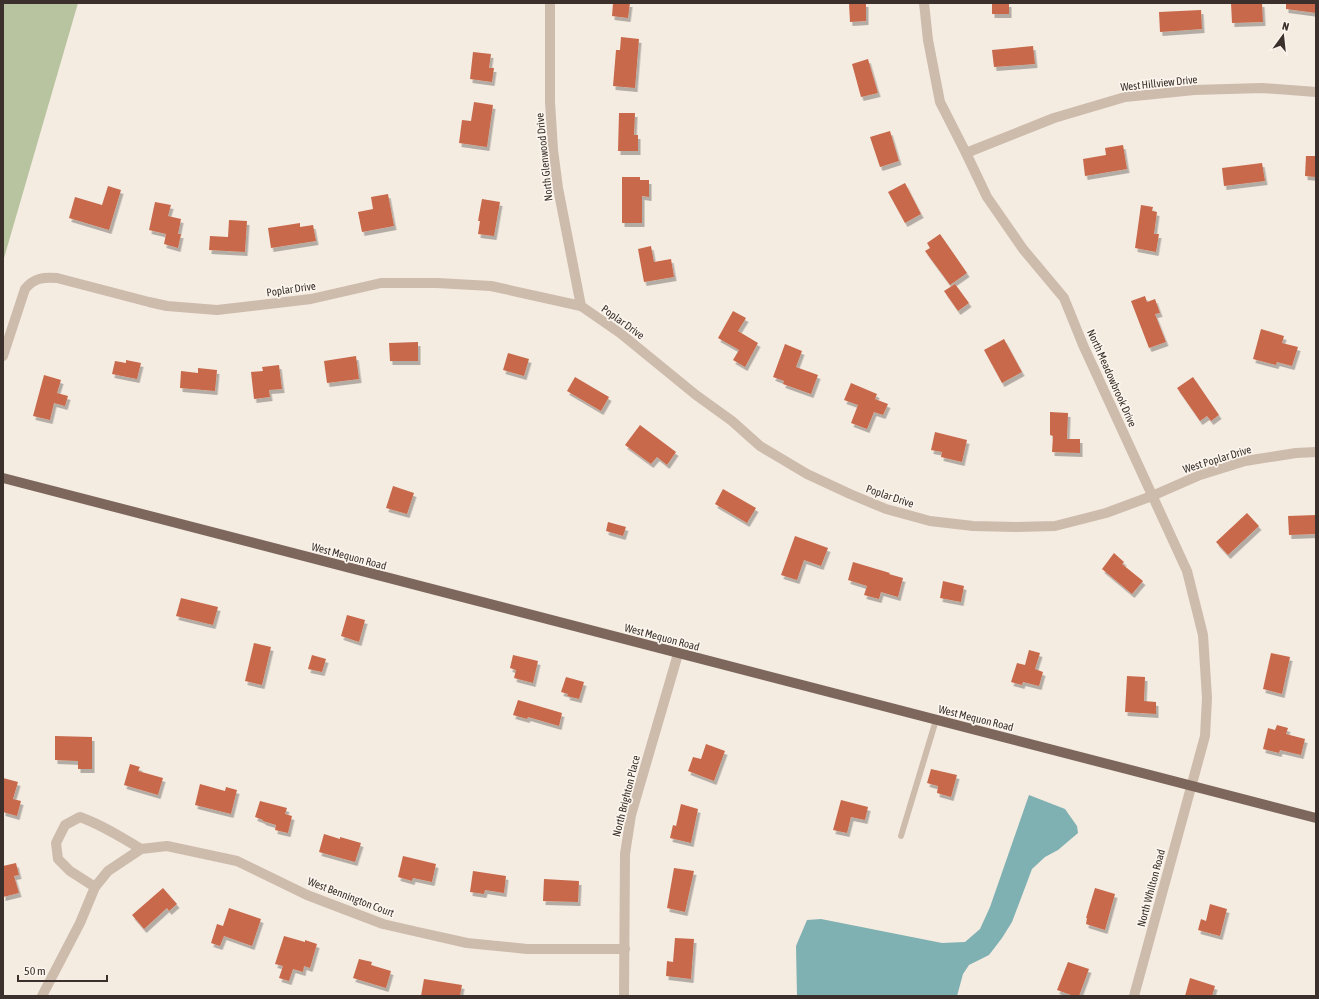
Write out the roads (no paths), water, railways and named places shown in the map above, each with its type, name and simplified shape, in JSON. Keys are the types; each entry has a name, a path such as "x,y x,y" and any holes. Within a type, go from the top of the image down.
{"main road":[{"name":"West Mequon Road","path":"3,478 1316,818"}],"street":[{"name":"North Glenwood Drive","path":"550,3 550,102 553,150 558,188 581,306"},
{"name":"North Meadowbrook Drive","path":"924,3 928,40 940,102 987,197 1023,249 1064,298 1083,344 1187,571 1203,636 1207,698 1205,736 1191,786"},
{"name":"West Hillview Drive","path":"966,153 1054,118 1124,97 1194,90 1265,88 1316,92"},
{"name":"Poplar Drive","path":"3,356 22,297 30,283 36,279 57,278 167,306 217,310 311,299 381,283 438,283 491,286 581,306 620,333 760,446 807,474 886,509 930,521 973,526 1055,526 1106,513 1152,496"},
{"name":"West Poplar Drive","path":"1152,496 1200,475 1245,461 1296,453 1316,452"},
{"name":"North Brighton Place","path":"624,996 625,854 632,814 678,654"},
{"name":"North Whilton Road","path":"1134,996 1191,786"},
{"path":"95,887 70,871 58,859 56,843 65,825 80,817 95,822 141,849"},
{"name":"West Bennington Court","path":"42,996 80,923 95,887 108,871 141,849 168,846 237,861 307,895 383,924 467,943 527,949 625,949"}],"lane":[{"path":"900,836 936,720"}],"water":[{"path":"1029,795 1065,809 1077,826 1078,833 1058,850 1045,857 1032,869 1012,922 989,955 969,965 963,974 957,996 797,996 796,946 807,920 821,919 942,943 965,942 980,929 990,907"}]}
